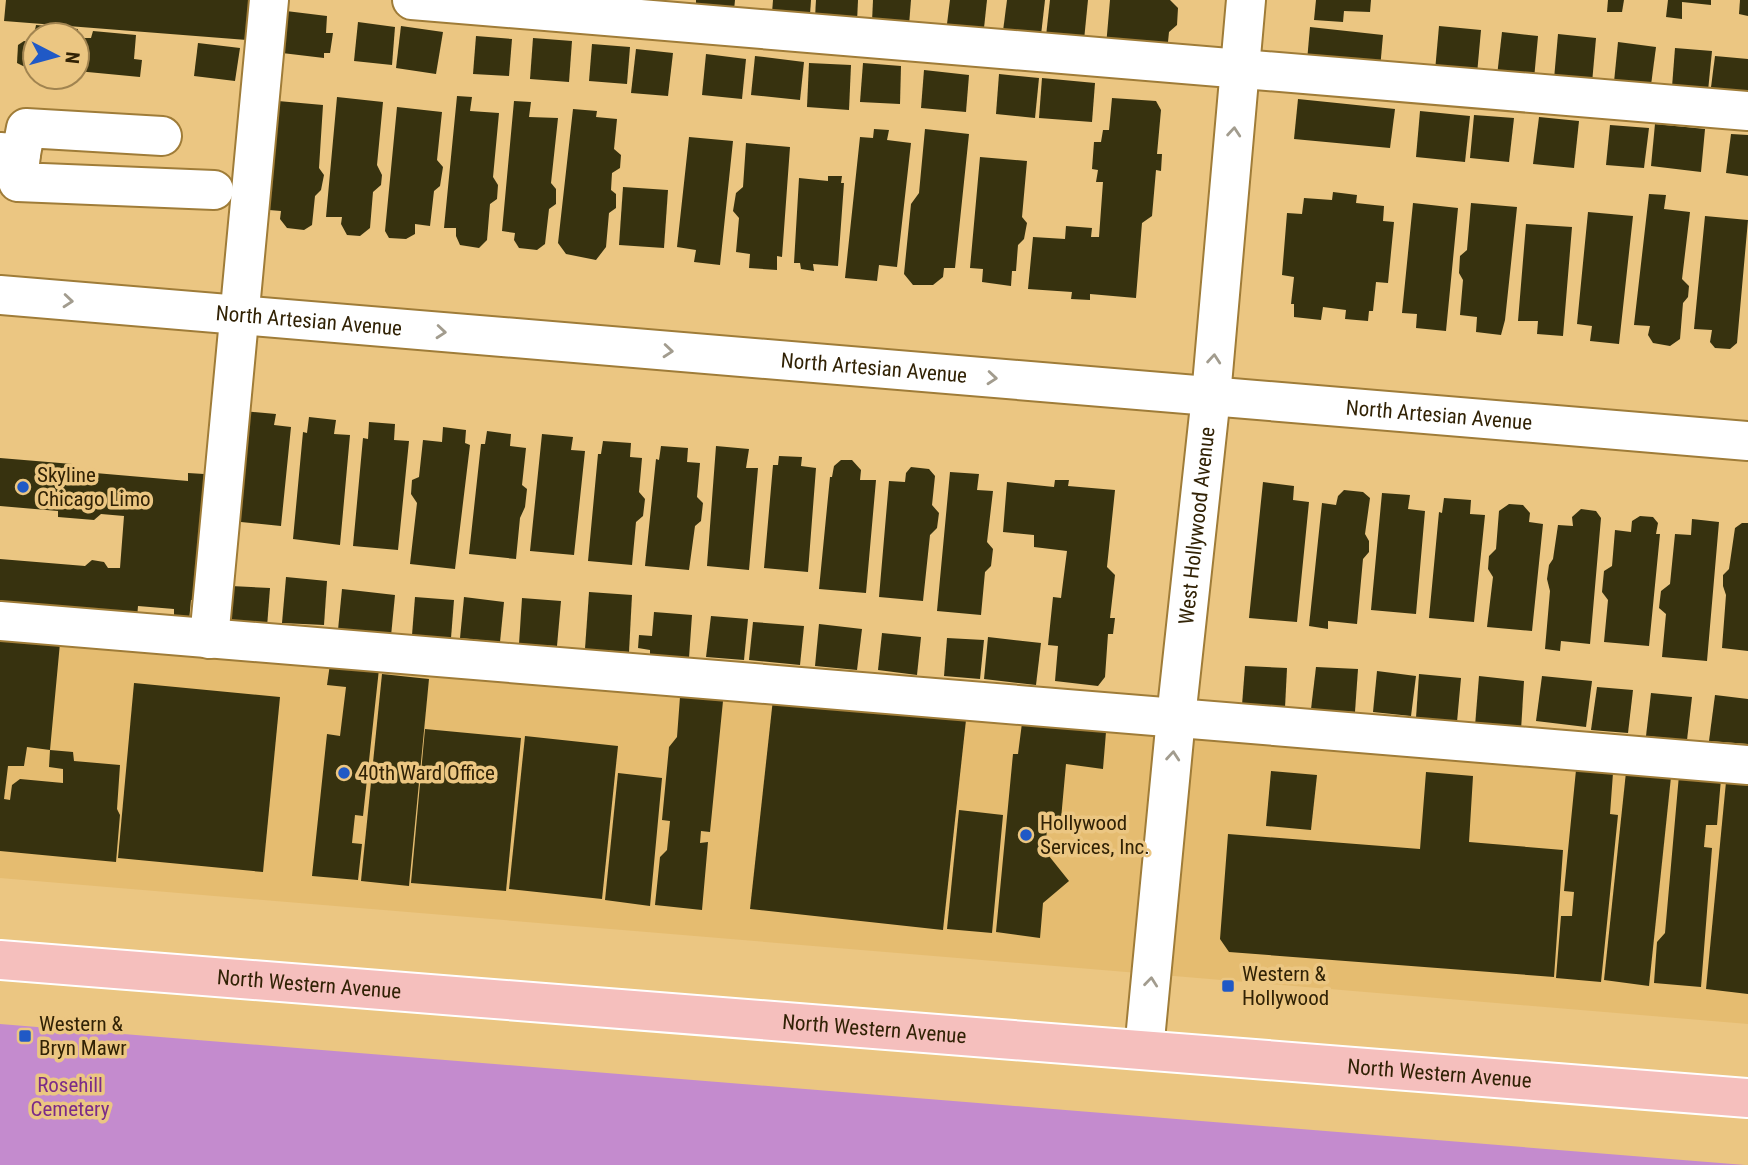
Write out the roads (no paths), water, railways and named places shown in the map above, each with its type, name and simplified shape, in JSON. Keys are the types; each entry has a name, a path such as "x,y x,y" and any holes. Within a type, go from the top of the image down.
{"main road":[{"name":"North Western Avenue","path":"0,960 1748,1098"}],"street":[{"path":"209,639 269,0"},
{"path":"412,0 1748,111"},
{"name":"West Hollywood Avenue","path":"1144,1050 1211,396 1246,0"},
{"path":"162,136 26,128 10,153 18,182 214,190"},
{"name":"North Artesian Avenue","path":"0,295 1748,441"},
{"path":"0,621 1748,765"}],"place":[{"name":"Skyline Chicago Limo","path":"23,487"},
{"name":"40th Ward Office","path":"344,773"},
{"name":"Hollywood Services, Inc.","path":"1026,835"},
{"name":"Western & Hollywood","path":"1228,986"},
{"name":"Western & Bryn Mawr","path":"25,1036"}],"park label":[{"name":"Rosehill Cemetery","path":"70,1097"}]}
